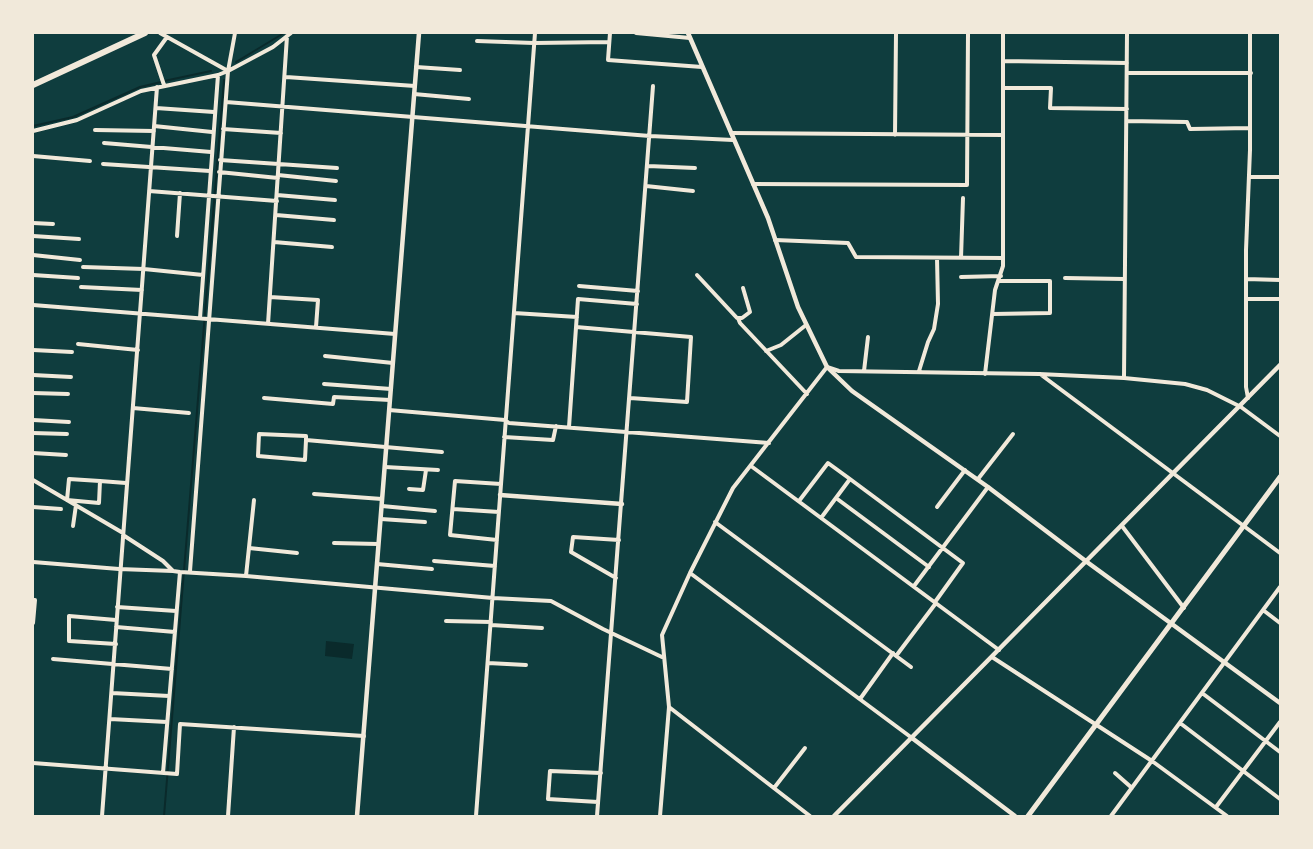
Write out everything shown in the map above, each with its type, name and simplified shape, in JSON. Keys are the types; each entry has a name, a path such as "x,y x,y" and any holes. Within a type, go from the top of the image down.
{"main road":[{"path":"33,85 145,33"},
{"path":"1028,816 1280,477"}],"street":[{"path":"160,33 228,70"},
{"path":"190,571 220,160 228,70 235,33"},
{"path":"357,816 418,33"},
{"path":"476,816 535,33"},
{"path":"610,33 608,60 702,67"},
{"path":"636,33 689,36 753,184 806,325 827,367 852,391 978,479 1280,703"},
{"path":"895,135 896,33"},
{"path":"753,184 967,185 968,33"},
{"path":"985,374 995,290 1000,278 1003,258 1003,33"},
{"path":"1124,378 1127,33"},
{"path":"1248,399 1246,279 1250,33"},
{"path":"33,131 77,120 141,91 218,75 273,47 289,34"},
{"path":"268,324 282,105 289,34"},
{"path":"164,85 154,55 167,37"},
{"path":"477,41 609,42"},
{"path":"1003,61 1127,63"},
{"path":"416,67 460,70"},
{"path":"1127,73 1251,73"},
{"path":"200,318 218,75"},
{"path":"286,77 415,86"},
{"path":"597,816 653,86"},
{"path":"102,816 157,87"},
{"path":"1003,87 1051,88 1050,108 1127,109"},
{"path":"414,94 469,99"},
{"path":"226,102 650,136 733,140"},
{"path":"156,108 214,112"},
{"path":"1127,121 1187,122 1190,129 1250,128"},
{"path":"154,126 212,132"},
{"path":"223,129 281,133"},
{"path":"95,130 154,131"},
{"path":"730,134 1003,135"},
{"path":"104,143 211,152"},
{"path":"33,156 90,162"},
{"path":"220,160 337,168"},
{"path":"103,164 210,171"},
{"path":"648,165 695,168"},
{"path":"219,172 336,181"},
{"path":"1249,177 1280,177"},
{"path":"646,186 693,190"},
{"path":"149,191 277,201"},
{"path":"177,236 180,193"},
{"path":"277,195 335,200"},
{"path":"961,258 963,198"},
{"path":"276,215 334,219"},
{"path":"33,223 53,224"},
{"path":"33,236 79,239"},
{"path":"775,240 848,243 856,256 1003,258"},
{"path":"274,242 332,247"},
{"path":"33,255 80,260"},
{"path":"919,371 927,342 934,329 938,304 937,258"},
{"path":"83,267 203,274"},
{"path":"697,274 707,288 738,318 740,323 807,394"},
{"path":"33,275 78,279"},
{"path":"961,277 1050,281 1050,313 993,314"},
{"path":"1065,278 1124,279"},
{"path":"1246,279 1280,280"},
{"path":"579,286 638,291"},
{"path":"81,287 142,290"},
{"path":"738,318 750,312 742,288"},
{"path":"270,297 318,300 316,327"},
{"path":"569,427 578,299 637,304"},
{"path":"1246,299 1280,299"},
{"path":"33,305 395,334"},
{"path":"514,313 577,317"},
{"path":"766,351 781,345 806,325"},
{"path":"576,327 691,337 687,402 630,398"},
{"path":"864,371 868,337"},
{"path":"78,344 138,350"},
{"path":"33,350 72,352"},
{"path":"325,356 393,363"},
{"path":"834,816 1280,365"},
{"path":"827,367 839,371 1039,374 1124,378 1185,384 1207,390 1241,406 1280,436"},
{"path":"660,816 669,706 662,635 733,488 827,367"},
{"path":"1039,374 1280,553"},
{"path":"33,375 71,377"},
{"path":"324,384 391,389"},
{"path":"33,393 68,394"},
{"path":"264,398 333,404 334,397 390,400"},
{"path":"133,408 189,413"},
{"path":"389,410 505,420 509,423 770,443"},
{"path":"33,420 69,422"},
{"path":"504,437 554,440 555,426"},
{"path":"33,433 67,434"},
{"path":"259,434 306,436 306,440 305,460 258,456 259,434"},
{"path":"978,479 1013,434"},
{"path":"306,440 441,452"},
{"path":"33,453 66,455"},
{"path":"799,501 828,463 963,563 935,603 860,699"},
{"path":"751,466 999,650"},
{"path":"385,467 438,470"},
{"path":"409,489 423,490 426,470"},
{"path":"937,507 965,470"},
{"path":"67,500 69,479 126,483"},
{"path":"821,518 850,479"},
{"path":"33,480 123,534 173,570"},
{"path":"67,500 99,503 100,481"},
{"path":"497,540 450,535 456,481 501,484"},
{"path":"914,586 988,487"},
{"path":"314,494 382,499"},
{"path":"500,495 622,504"},
{"path":"836,498 929,567"},
{"path":"246,576 254,500"},
{"path":"73,526 76,505"},
{"path":"382,506 435,511"},
{"path":"33,507 62,509"},
{"path":"453,508 499,512"},
{"path":"381,519 425,522"},
{"path":"715,522 911,667"},
{"path":"1122,526 1184,608"},
{"path":"616,578 571,552 573,537 619,540"},
{"path":"334,543 378,544"},
{"path":"249,548 297,553"},
{"path":"434,561 495,566"},
{"path":"33,562 119,569 190,571 550,601 664,658"},
{"path":"377,564 432,569"},
{"path":"163,772 180,572"},
{"path":"690,573 1015,816"},
{"path":"1111,816 1280,587"},
{"path":"33,600 35,600 33,623"},
{"path":"117,606 176,611"},
{"path":"1263,610 1280,623"},
{"path":"116,620 69,616 69,641 116,644"},
{"path":"446,621 542,628"},
{"path":"116,627 175,632"},
{"path":"992,657 1152,761 1227,816"},
{"path":"53,659 172,669"},
{"path":"488,663 526,665"},
{"path":"112,693 169,696"},
{"path":"1202,693 1280,752"},
{"path":"669,706 810,816"},
{"path":"110,719 167,722"},
{"path":"1216,807 1280,722"},
{"path":"1180,723 1280,799"},
{"path":"33,763 177,774 180,724 364,736"},
{"path":"228,816 234,727"},
{"path":"774,788 805,748"},
{"path":"598,802 548,799 550,771 600,773"},
{"path":"1115,773 1132,788"}],"water":[{"path":"326,641 354,644 352,659 325,656"}],"waterway":[{"path":"236,62 284,33"},
{"path":"164,81 211,71"},
{"path":"164,816 224,80"},
{"path":"33,126 73,117 140,87 161,82"}]}
